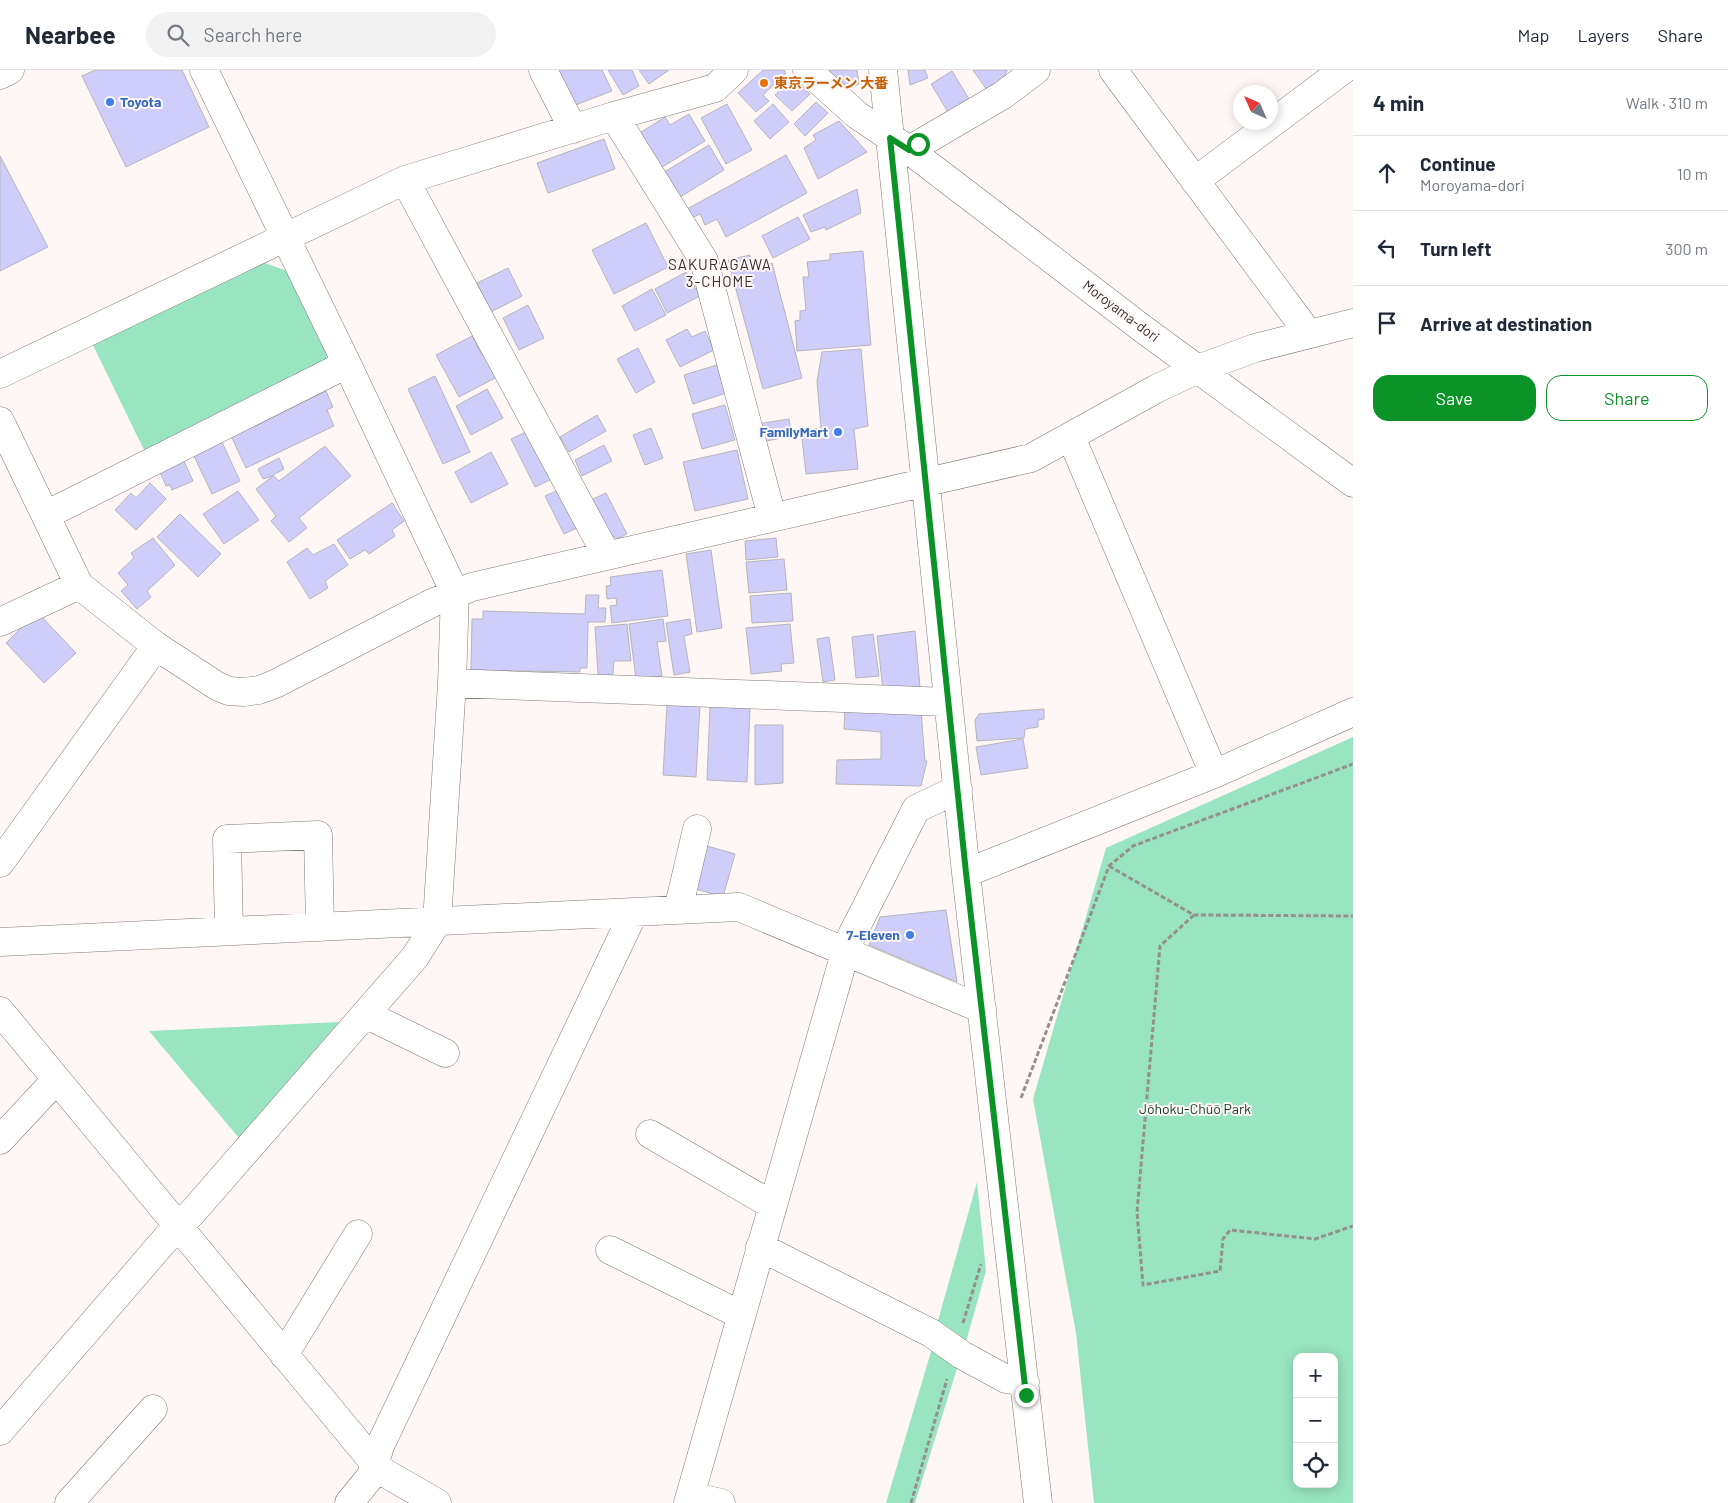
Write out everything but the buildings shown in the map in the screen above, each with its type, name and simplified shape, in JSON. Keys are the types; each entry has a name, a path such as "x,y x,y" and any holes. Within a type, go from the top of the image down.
{"main road":[{"path":"0,75 10,70"},
{"path":"0,1431 415,957 437,922 452,683 455,593 347,364 284,238 204,70"},
{"path":"543,70 573,129"},
{"path":"0,374 405,180 614,116 715,88 734,70"},
{"name":"Moroyama-dori","path":"807,70 857,116 899,144 1198,369 1353,482"},
{"path":"883,70 899,144 925,483 966,873 1038,1503"},
{"path":"899,144 1004,95 1036,70"},
{"path":"1113,70 1309,334"},
{"path":"1195,181 1343,70"},
{"path":"614,116 704,261 772,517"},
{"path":"405,180 606,554"},
{"path":"0,421 79,584 156,646 217,686 229,691 244,692 260,690 276,684 472,586 1031,458 1156,389 1198,369 1255,348 1353,323"},
{"path":"46,515 347,364"},
{"path":"1071,437 1214,774"},
{"path":"0,622 79,584"},
{"path":"0,863 156,646"},
{"path":"452,683 948,702"},
{"path":"966,873 1214,774 1353,712"},
{"path":"721,1503 689,1499 845,953 851,937 916,809 958,789"},
{"path":"678,910 697,829"},
{"path":"230,931 227,839 318,835 320,927"},
{"path":"0,942 739,908 982,1008"},
{"path":"349,1503 371,1476 376,1465 380,1446 634,912"},
{"path":"0,1011 376,1465 385,1473 437,1503"},
{"path":"365,1014 444,1053"},
{"path":"0,1140 56,1080"},
{"path":"650,1134 772,1205"},
{"path":"284,1354 358,1234"},
{"path":"760,1247 931,1333 962,1355 1006,1379 1024,1382"},
{"path":"610,1250 741,1316"},
{"path":"69,1503 153,1409"}],"path":[{"path":"1021,1100 1109,866 1133,846 1353,764"},
{"path":"1109,866 1194,915 1353,916"},
{"path":"1194,915 1160,946 1137,1212 1143,1285 1220,1271 1223,1239 1230,1230 1315,1238 1353,1226"}],"green space":[{"path":"265,263 290,272 329,352 321,369 145,452 92,343"},
{"name":"Jōhoku-Chūō Park","path":"1353,737 1353,1503 1094,1503 1076,1333 1033,1099 1106,848"},
{"path":"339,1022 239,1138 149,1031"},
{"path":"977,1182 986,1271 965,1345 937,1324"},
{"path":"933,1345 958,1365 915,1503 886,1503"}],"place":[{"name":"東京ラーメン 大番","path":"764,83"},
{"name":"Toyota","path":"110,102"},
{"name":"FamilyMart","path":"838,432"},
{"name":"7-Eleven","path":"910,935"}],"district":[{"name":"SAKURAGAWA 3-CHOME","path":"720,274"}],"route":[{"path":"918,144 909,150 890,138 966,873 1026,1395"}]}
